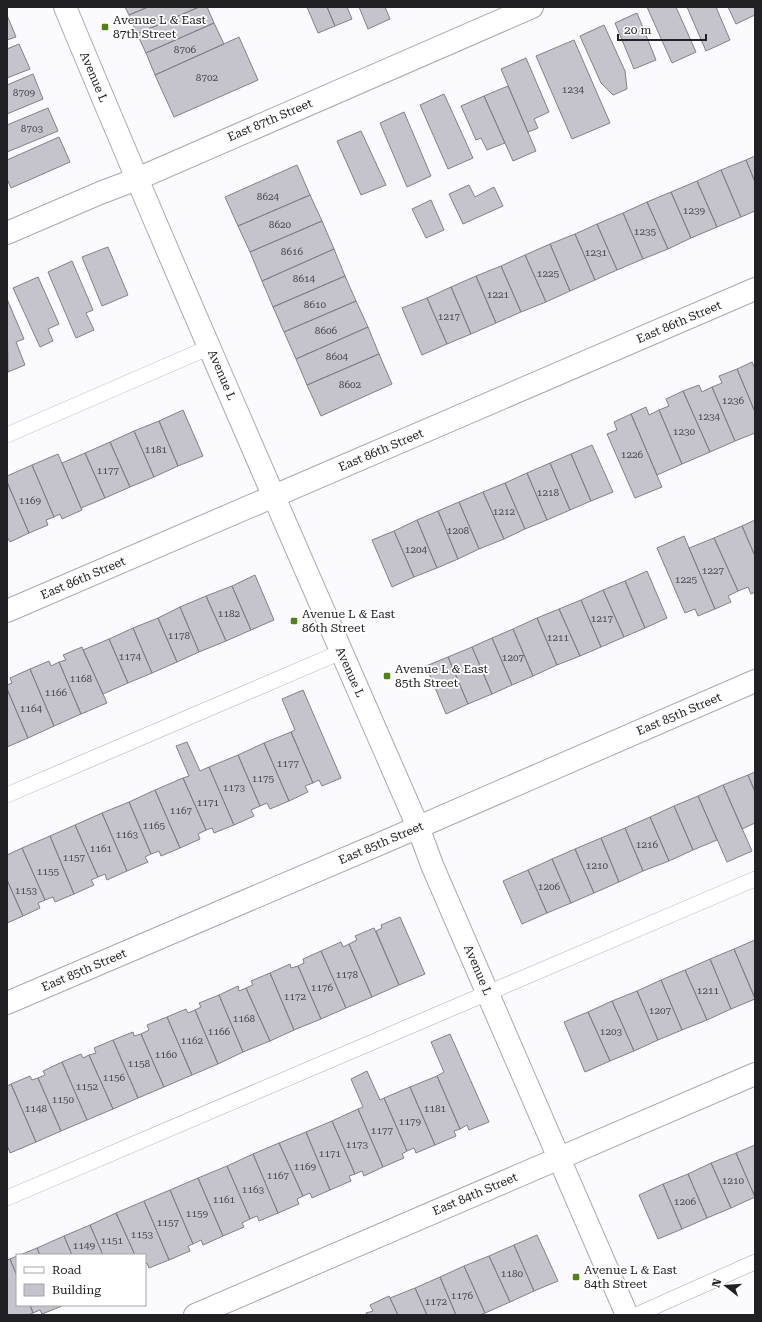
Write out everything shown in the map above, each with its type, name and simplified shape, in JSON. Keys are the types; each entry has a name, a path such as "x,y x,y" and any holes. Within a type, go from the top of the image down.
{"street":[{"name":"Avenue L","path":"65,7 273,496 418,827 432,865 627,1315"},
{"name":"East 87th Street","path":"7,233 100,193 137,179 532,7"},
{"name":"East 86th Street","path":"7,611 755,289"},
{"name":"East 85th Street","path":"7,1003 755,681"},
{"name":"East 84th Street","path":"195,1315 755,1074"}],"lane":[{"path":"7,435 210,347"},
{"path":"7,795 341,652"},
{"path":"7,1198 489,994 755,879"},
{"path":"636,1315 755,1262"}],"building":[{"path":"125,7 148,7 129,15"},
{"path":"148,7 199,7 137,34 129,15"},
{"path":"199,7 207,7 214,23 146,53 137,34"},
{"path":"307,7 327,7 335,26 318,33"},
{"path":"327,7 347,7 352,19 335,26"},
{"path":"359,7 385,7 390,19 368,29"},
{"path":"647,7 676,7 696,52 672,63"},
{"path":"687,7 716,7 730,40 706,51"},
{"path":"728,7 755,7 755,15 736,24"},
{"path":"637,13 656,60 634,69 615,23"},
{"path":"7,15 16,37 7,40"},
{"path":"214,23 224,44 155,75 146,53"},
{"path":"604,25 625,71 627,89 613,95 601,83 580,36"},
{"path":"239,37 258,80 174,117 155,75"},
{"path":"574,40 610,123 572,139 536,56"},
{"path":"19,44 30,69 7,78 7,49"},
{"path":"526,58 549,112 534,119 538,128 528,132 501,69"},
{"path":"33,74 43,99 7,114 7,85"},
{"path":"508,86 536,151 513,161 484,96"},
{"path":"444,94 473,158 448,169 420,105"},
{"path":"484,96 505,143 487,150 481,138 476,140 461,106"},
{"path":"48,108 58,131 7,152 7,125"},
{"path":"404,112 431,176 407,187 380,123"},
{"path":"361,131 386,185 361,195 337,141"},
{"path":"59,137 70,162 11,188 7,179 7,160"},
{"path":"755,156 755,182 746,160"},
{"path":"746,160 755,182 755,211 741,217 721,170"},
{"path":"297,165 310,195 238,226 225,197"},
{"path":"721,170 741,217 717,227 697,181"},
{"path":"697,181 717,227 691,238 671,192"},
{"path":"469,185 475,197 494,187 503,206 463,224 449,194"},
{"path":"671,192 691,238 668,249 647,202"},
{"path":"310,195 322,221 250,252 238,226"},
{"path":"431,200 444,230 426,238 412,209"},
{"path":"647,202 668,249 643,259 623,213"},
{"path":"623,213 643,259 617,270 597,224"},
{"path":"322,221 334,249 262,281 250,252"},
{"path":"597,224 617,270 595,280 575,234"},
{"path":"575,234 595,280 570,291 550,244"},
{"path":"550,244 570,291 546,302 525,255"},
{"path":"108,247 128,295 102,306 82,257"},
{"path":"334,249 345,276 273,307 262,281"},
{"path":"525,255 546,302 521,312 501,266"},
{"path":"72,261 93,310 86,313 94,330 76,338 48,272"},
{"path":"501,266 521,312 496,323 476,276"},
{"path":"345,276 356,301 284,332 273,307"},
{"path":"476,276 496,323 471,334 451,287"},
{"path":"38,277 59,324 48,329 53,341 40,347 13,288"},
{"path":"451,287 471,334 447,344 427,298"},
{"path":"427,298 447,344 422,355 402,308"},
{"path":"7,299 24,339 16,342 25,365 8,372"},
{"path":"356,301 368,327 296,359 284,332"},
{"path":"368,327 379,354 307,385 296,359"},
{"path":"379,354 392,384 321,416 307,385"},
{"path":"752,362 755,369 755,412 737,369"},
{"path":"737,369 755,412 755,433 735,441 712,387 722,383 719,376"},
{"path":"699,385 702,392 712,387 735,441 710,452 683,391"},
{"path":"683,391 710,452 682,464 659,410 669,406 666,399"},
{"path":"646,407 649,415 659,410 682,464 657,475 631,414"},
{"path":"183,410 203,456 178,466 159,421"},
{"path":"631,414 662,487 635,498 607,434 617,430 614,422"},
{"path":"159,421 178,466 154,477 134,431"},
{"path":"134,431 154,477 130,487 110,442"},
{"path":"110,442 130,487 105,498 85,453"},
{"path":"592,445 613,492 591,501 571,454"},
{"path":"85,453 105,498 81,508 62,463"},
{"path":"58,454 82,510 62,519 60,514 54,517 32,465"},
{"path":"571,454 591,501 570,510 550,463"},
{"path":"550,463 570,510 547,520 527,473"},
{"path":"32,465 54,517 46,520 48,525 29,533 7,482 7,476"},
{"path":"527,473 547,520 525,529 505,483"},
{"path":"7,482 29,533 10,542 7,537"},
{"path":"505,483 525,529 504,539 483,492"},
{"path":"483,492 504,539 479,549 459,502"},
{"path":"459,502 479,549 458,559 438,511"},
{"path":"438,511 458,559 437,568 417,520"},
{"path":"417,520 437,568 414,577 394,531"},
{"path":"755,520 755,556 742,526"},
{"path":"742,526 755,556 755,592 751,594 748,587 738,591 714,538"},
{"path":"394,531 414,577 392,587 372,540"},
{"path":"684,536 715,609 698,616 695,609 685,613 657,548"},
{"path":"714,538 738,591 728,596 731,602 715,609 689,548"},
{"path":"647,571 667,618 645,628 625,581"},
{"path":"255,575 274,620 251,630 232,586"},
{"path":"625,581 645,628 624,637 603,590"},
{"path":"232,586 251,630 226,641 206,596"},
{"path":"603,590 624,637 601,647 581,600"},
{"path":"206,596 226,641 199,652 180,607"},
{"path":"581,600 601,647 580,656 559,609"},
{"path":"180,607 199,652 177,662 158,618"},
{"path":"559,609 580,656 557,665 537,618"},
{"path":"158,618 177,662 152,673 133,628"},
{"path":"537,618 557,665 533,676 513,629"},
{"path":"133,628 152,673 128,683 109,639"},
{"path":"513,629 533,676 512,685 492,638"},
{"path":"492,638 512,685 492,694 472,647"},
{"path":"109,639 128,683 103,694 83,650"},
{"path":"82,647 107,703 81,714 59,662 66,660 63,655"},
{"path":"472,647 492,694 468,704 448,657"},
{"path":"448,657 468,704 446,714 426,666"},
{"path":"49,661 51,666 59,662 81,714 54,726 30,669"},
{"path":"30,669 54,726 28,738 7,689 7,685 12,683 10,678"},
{"path":"7,689 28,738 7,747"},
{"path":"303,690 341,778 322,786 319,780 313,783 291,732 295,730 282,699"},
{"path":"291,732 313,783 305,786 308,792 289,801 264,743"},
{"path":"187,742 200,771 209,767 234,825 214,833 212,828 206,830 183,778 189,776 176,746"},
{"path":"264,743 289,801 270,809 267,803 260,806 238,755"},
{"path":"238,755 260,806 251,810 254,816 234,825 209,767"},
{"path":"755,772 755,792 748,775"},
{"path":"748,775 755,792 755,823 742,829 723,785"},
{"path":"183,778 206,830 198,834 200,839 180,848 155,790"},
{"path":"723,785 752,851 727,862 698,796"},
{"path":"155,790 180,848 161,856 159,851 151,854 129,802"},
{"path":"698,796 717,840 693,850 674,806"},
{"path":"129,802 151,854 145,857 148,862 127,871 102,813"},
{"path":"674,806 693,850 669,861 650,817"},
{"path":"102,813 127,871 107,880 105,874 98,877 75,825"},
{"path":"650,817 669,861 643,871 625,828"},
{"path":"75,825 98,877 91,880 94,885 74,894 50,836"},
{"path":"625,828 643,871 619,882 601,838"},
{"path":"50,836 74,894 55,902 53,897 45,900 22,848"},
{"path":"601,838 619,882 594,893 575,849"},
{"path":"22,848 45,900 38,903 40,908 23,916 7,880 7,855"},
{"path":"575,849 594,893 571,903 552,859"},
{"path":"552,859 571,903 547,913 528,870"},
{"path":"528,870 547,913 522,924 503,881"},
{"path":"7,880 23,916 7,923"},
{"path":"400,917 425,974 399,985 376,931 382,928 381,925"},
{"path":"374,928 399,985 372,997 349,944 357,940 355,936"},
{"path":"755,940 755,998 734,949"},
{"path":"341,942 343,947 349,944 372,997 346,1008 321,951"},
{"path":"734,949 755,999 731,1009 710,959"},
{"path":"321,951 346,1008 321,1019 298,966 304,963 303,959"},
{"path":"710,959 731,1009 707,1020 685,970"},
{"path":"290,964 291,968 298,966 321,1019 294,1030 270,973"},
{"path":"685,970 707,1020 682,1030 661,980"},
{"path":"270,973 294,1030 270,1041 246,988 253,985 251,981"},
{"path":"661,980 682,1030 658,1040 637,991"},
{"path":"238,986 239,991 246,988 270,1041 243,1052 219,995"},
{"path":"637,991 658,1040 634,1051 612,1001"},
{"path":"219,995 243,1052 218,1064 195,1010 201,1007 199,1003"},
{"path":"612,1001 634,1051 610,1061 588,1012"},
{"path":"186,1009 188,1013 195,1010 218,1064 192,1075 167,1017"},
{"path":"588,1012 610,1061 585,1072 564,1022"},
{"path":"167,1017 192,1075 164,1087 141,1034 149,1030 147,1025"},
{"path":"133,1032 134,1036 141,1034 164,1087 138,1098 113,1040"},
{"path":"450,1034 489,1122 469,1130 467,1125 460,1129 437,1076 444,1072 431,1042"},
{"path":"113,1040 138,1098 113,1109 89,1055 96,1053 94,1048"},
{"path":"81,1054 83,1058 89,1055 113,1109 87,1120 62,1062"},
{"path":"62,1062 87,1120 61,1131 38,1078 45,1075 43,1071"},
{"path":"367,1071 380,1100 384,1098 407,1151 402,1154 404,1158 383,1167 358,1109 363,1107 351,1079"},
{"path":"30,1076 32,1080 38,1078 61,1131 36,1142 11,1084"},
{"path":"437,1076 460,1129 454,1131 456,1136 435,1145 410,1087"},
{"path":"11,1084 36,1142 10,1153 7,1145 7,1086"},
{"path":"410,1087 435,1145 416,1153 414,1148 407,1151 384,1098"},
{"path":"358,1109 383,1167 364,1176 362,1171 355,1174 332,1121"},
{"path":"332,1121 355,1174 349,1176 351,1181 330,1190 306,1132"},
{"path":"306,1132 330,1190 312,1198 310,1193 303,1196 279,1143"},
{"path":"279,1143 303,1196 297,1199 299,1204 278,1213 253,1154"},
{"path":"755,1145 755,1197 736,1153"},
{"path":"736,1153 755,1197 731,1208 711,1163"},
{"path":"253,1154 278,1213 259,1221 257,1216 250,1219 227,1166"},
{"path":"711,1163 731,1208 707,1218 688,1174"},
{"path":"227,1166 250,1219 242,1223 244,1227 223,1236 198,1178"},
{"path":"688,1174 707,1218 682,1229 663,1184"},
{"path":"198,1178 223,1236 203,1245 201,1240 193,1244 170,1190"},
{"path":"663,1184 682,1229 658,1239 639,1195"},
{"path":"170,1190 193,1244 188,1246 190,1251 169,1260 144,1201"},
{"path":"144,1201 169,1260 149,1268 146,1264 146,1254 135,1254 116,1213"},
{"path":"116,1213 135,1254 103,1254 90,1225"},
{"path":"90,1225 103,1254 72,1254 64,1236"},
{"path":"537,1235 558,1281 534,1291 514,1245"},
{"path":"64,1236 72,1254 40,1254 37,1248"},
{"path":"514,1245 534,1291 510,1302 489,1256"},
{"path":"37,1248 40,1254 22,1254"},
{"path":"16,1256 16,1274 10,1259"},
{"path":"489,1256 510,1302 485,1313 464,1266"},
{"path":"10,1259 16,1274 16,1306 30,1306 33,1313 28,1315 7,1315 7,1260"},
{"path":"464,1266 485,1313 480,1315 456,1315 440,1277"},
{"path":"440,1277 456,1315 427,1315 415,1288"},
{"path":"415,1288 427,1315 398,1315 390,1298"},
{"path":"389,1296 398,1315 367,1315 366,1313 373,1311 370,1305"},
{"path":"30,1306 62,1306 42,1314 40,1310 33,1313"}],"place":[{"name":"Avenue L & East 87th Street","path":"105,27"},
{"name":"Avenue L & East 86th Street","path":"294,621"},
{"name":"Avenue L & East 85th Street","path":"387,676"},
{"name":"Avenue L & East 84th Street","path":"576,1277"}]}
